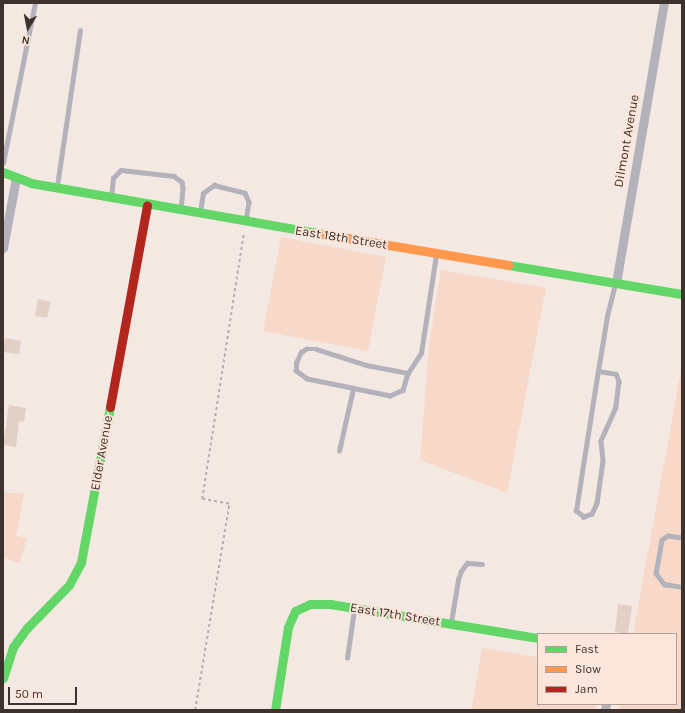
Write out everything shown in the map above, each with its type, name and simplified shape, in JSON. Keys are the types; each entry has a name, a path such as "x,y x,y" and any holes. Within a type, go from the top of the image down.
{"street":[{"name":"Dilmont Avenue","path":"616,283 664,3"},
{"name":"East 18th Street","path":"3,172 16,178 56,188 147,205 682,294"},
{"path":"3,248 16,178"},
{"name":"Elder Avenue","path":"3,678 13,647 27,628 69,585 81,562 147,205"},
{"name":"East 17th Street","path":"275,710 288,627 295,611 310,604 354,608 537,638"}],"lane":[{"path":"3,163 35,3"},
{"path":"56,188 80,31"},
{"path":"111,198 113,178 121,170 174,176 182,182 183,188 181,211"},
{"path":"199,214 202,193 214,185 245,193 249,202 246,222"},
{"path":"408,373 366,365 316,348 306,349 298,356 296,371 300,376 390,396 403,390 408,373 421,353 436,254"},
{"path":"598,371 616,374 619,381 616,407 601,441 603,461 597,503 592,514 584,517 576,511 598,371 607,316 616,283"},
{"path":"340,451 353,388"},
{"path":"682,538 668,536 662,540 656,573 664,584 682,587"},
{"path":"451,624 458,580 461,571 466,563 482,564"},
{"path":"347,658 354,608"}],"path":[{"path":"195,710 229,504 202,499 246,222"}],"shaded area":[{"path":"281,237 386,257 368,351 263,331"},
{"path":"441,270 546,288 507,493 420,460 429,345"},
{"path":"682,365 682,710 619,710 620,705 677,705 677,633 633,633"},
{"path":"3,492 24,494 16,536 27,538 20,563 3,558"},
{"path":"482,648 537,657 537,705 596,705 596,710 471,710"}],"building":[{"path":"38,299 51,302 47,318 35,316"},
{"path":"5,338 21,341 19,354 3,352"},
{"path":"9,405 26,408 24,422 19,421 16,447 3,445"},
{"path":"618,604 632,606 628,633 615,632"}],"traffic: fast":[{"path":"3,172 31,183 323,234"},
{"path":"508,265 682,294"},
{"path":"3,678 13,647 27,628 69,585 81,562 110,407"},
{"path":"275,710 288,627 295,611 310,604 330,604 537,638"}],"traffic: slow":[{"path":"323,234 508,265"}],"traffic: jam":[{"path":"110,407 147,205"}]}
